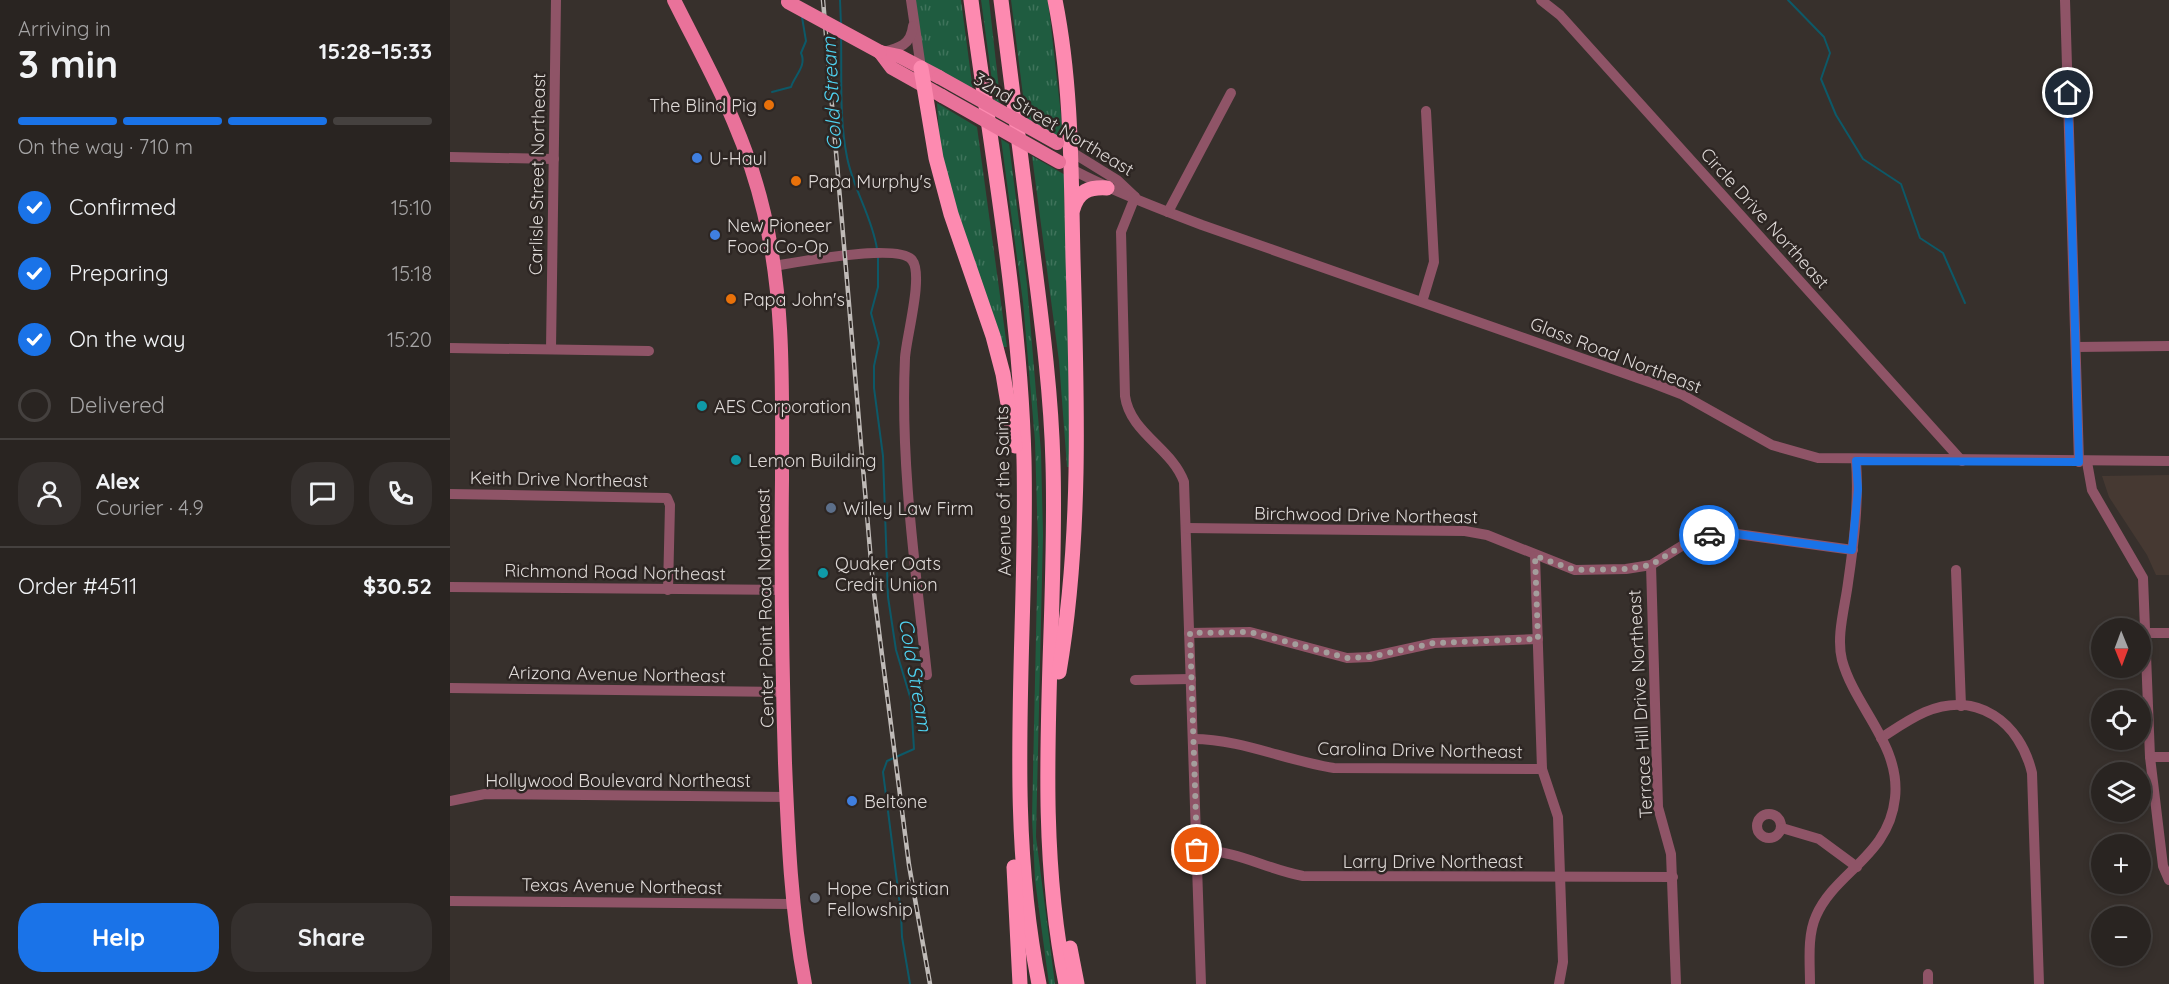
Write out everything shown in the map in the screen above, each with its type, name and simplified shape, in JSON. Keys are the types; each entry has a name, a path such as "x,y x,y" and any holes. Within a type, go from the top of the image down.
{"highway":[{"name":"Avenue of the Saints","path":"971,0 1016,336 1023,427 1020,798 1023,873 1039,984"},
{"path":"1001,0 1050,405 1054,510 1047,786 1051,879 1066,984"},
{"path":"1050,710 1059,670 1067,614 1075,477 1076,377 1072,212 1064,156 1057,0"},
{"path":"921,68 932,140 944,188 1003,374 1024,514"},
{"path":"1072,212 1082,193 1091,188 1107,188"},
{"path":"1020,798 1013,849 1020,984"},
{"path":"1051,879 1065,923 1077,984"}],"main road":[{"name":"Center Point Road Northeast","path":"674,0 726,99 743,141 764,213 774,266 781,322 783,367 781,590 787,797 793,904 805,984"},
{"path":"684,0 687,26"},
{"name":"32nd Street Northeast","path":"786,1 880,52 893,54 939,77 1064,156"},
{"name":"32nd Street Northeast","path":"880,52 892,68 942,96 1064,156"}],"street":[{"name":"Carlisle Street Northeast","path":"551,349 556,0"},
{"path":"911,0 921,68"},
{"name":"Circle Drive Northeast","path":"1541,0 1560,15 1962,461"},
{"path":"2065,0 2076,347 2083,462 2092,490 2143,578 2145,618"},
{"path":"880,52 902,47 908,42 913,30 913,17"},
{"path":"1168,212 1231,93"},
{"path":"1422,302 1434,262 1426,111"},
{"name":"32nd Street Northeast","path":"1064,156 1107,188 1135,197"},
{"name":"32nd Street Northeast","path":"1064,156 1117,180 1135,197"},
{"path":"450,157 554,159"},
{"path":"1135,197 1121,232 1127,405 1137,424 1180,470 1184,482 1201,984"},
{"name":"Glass Road Northeast","path":"1135,197 1168,212 1682,394 1772,445 1818,458 1856,461 2169,462"},
{"path":"774,266 866,255 903,254 911,259 916,270 905,348 903,386 912,537 927,675"},
{"path":"2076,347 2169,346"},
{"path":"450,348 649,351"},
{"path":"1809,984 1810,942 1816,917 1828,898 1880,841 1891,820 1895,798 1894,767 1881,738 1854,690 1841,656 1841,634 1858,489 1856,461"},
{"name":"Keith Drive Northeast","path":"450,494 660,496 667,498 670,505 668,590"},
{"name":"Birchwood Drive Northeast","path":"1186,528 1465,531 1487,535 1575,570 1626,569 1651,565 1693,539 1730,533 1852,550"},
{"path":"1535,556 1542,769 1558,818 1563,962 1559,984"},
{"name":"Terrace Hill Drive Northeast","path":"1651,565 1658,807 1671,854 1676,984"},
{"path":"1956,570 1961,706"},
{"name":"Richmond Road Northeast","path":"450,587 781,590"},
{"path":"1190,633 1250,632 1347,658 1370,657 1434,643 1538,639"},
{"path":"2151,633 2169,633"},
{"path":"2147,678 2150,757 2163,866 2169,880"},
{"path":"1135,680 1191,679"},
{"name":"Arizona Avenue Northeast","path":"450,688 783,692"},
{"path":"1881,738 1925,712 1943,706 1961,706 1984,711 2002,719 2017,734 2027,751 2032,773 2039,984"},
{"name":"Carolina Drive Northeast","path":"1193,739 1214,739 1305,764 1334,768 1542,769"},
{"path":"2150,757 2169,757"},
{"name":"Hollywood Boulevard Northeast","path":"450,801 485,794 787,797"},
{"path":"1782,828 1819,839 1857,867"},
{"name":"Larry Drive Northeast","path":"1197,850 1222,850 1242,855 1280,871 1303,876 1673,877"},
{"name":"Texas Avenue Northeast","path":"450,901 793,904"}],"shaded area":[{"path":"2169,475 2169,575 2156,575 2147,555 2109,497 2102,476"}],"green space":[{"path":"915,0 961,0 973,91 923,63"},
{"path":"981,0 989,0 1001,107 995,103"},
{"path":"1011,0 1048,0 1062,124 1059,135 1056,137 1026,119"},
{"path":"937,103 977,127 1007,347 1002,347 949,192 941,160"},
{"path":"1001,139 1009,144 1027,284 1041,452 1043,535 1036,837 1055,984 1049,984 1035,880 1032,818 1038,544 1035,441 1023,302"},
{"path":"1032,156 1067,176 1064,189 1069,295 1070,467 1067,467 1059,361"}],"waterway":[{"name":"Cold Stream","path":"840,0 841,24"},
{"path":"1788,0 1824,37 1830,53 1821,79 1836,115 1863,159 1901,184 1920,238 1943,253 1965,303"},
{"path":"772,92 791,87 802,66 801,53 806,41 802,17"},
{"name":"Cold Stream","path":"841,35 844,142 850,169 871,225 877,249"},
{"name":"Cold Stream","path":"878,258 878,287 871,313 879,343 874,366 874,388 883,456 888,597 896,650 911,700 914,749 887,761 883,772 902,937 910,984"}],"railway":[{"path":"823,0 873,585 909,865 930,984"}],"way so far":[{"path":"1197,850 1190,633 1250,632 1347,658 1370,657 1434,643 1538,639 1535,556 1575,570 1626,569 1651,565 1693,539 1709,535"}],"place":[{"name":"The Blind Pig","path":"769,105"},
{"name":"U-Haul","path":"697,158"},
{"name":"Papa Murphy's","path":"796,181"},
{"name":"New Pioneer Food Co-Op","path":"715,235"},
{"name":"Papa John's","path":"731,299"},
{"name":"AES Corporation","path":"702,406"},
{"name":"Lemon Building","path":"736,460"},
{"name":"Willey Law Firm","path":"831,508"},
{"name":"Quaker Oats Credit Union","path":"823,573"},
{"name":"Beltone","path":"852,801"},
{"name":"Hope Christian Fellowship","path":"815,898"}],"route":[{"path":"1709,535 1730,533 1852,550 1857,518 1856,461 2079,462 2068,93"}]}
